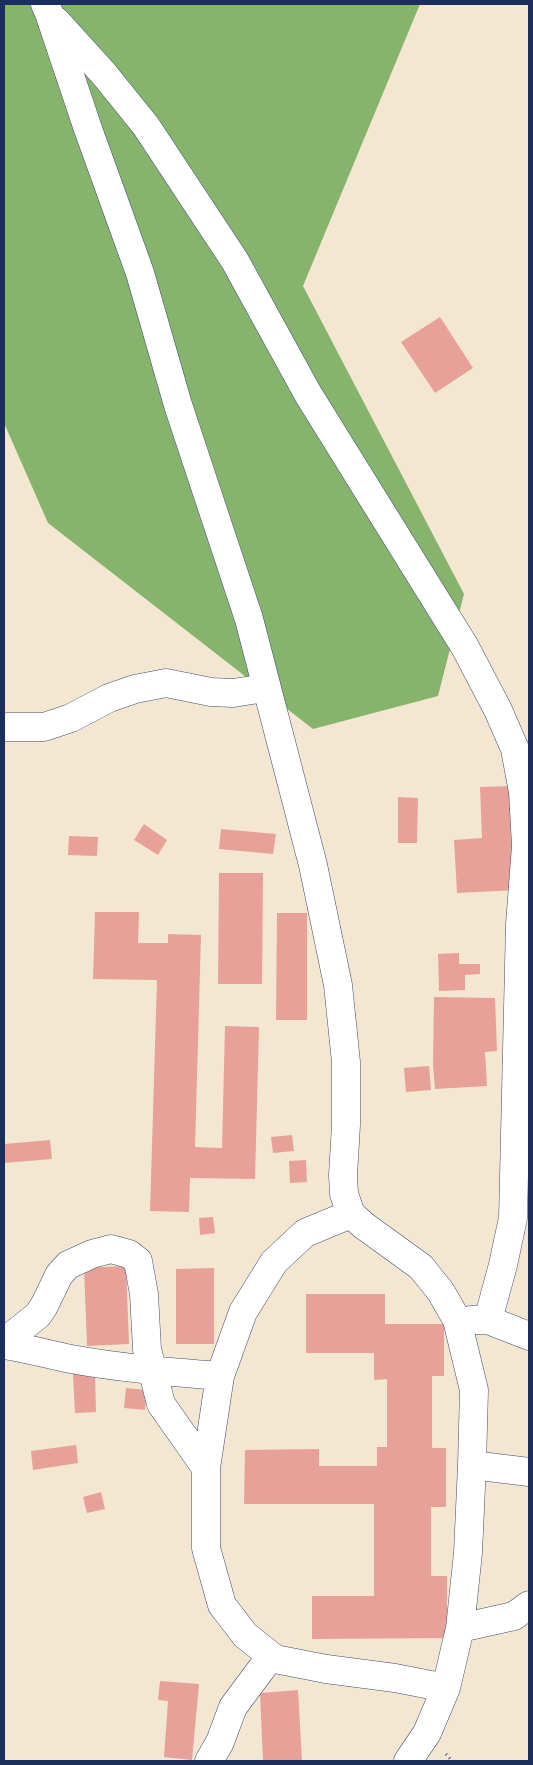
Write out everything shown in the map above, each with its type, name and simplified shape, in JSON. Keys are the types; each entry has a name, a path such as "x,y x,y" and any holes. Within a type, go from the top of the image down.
{"street":[{"path":"47,8 140,273 178,405 249,619 265,688 312,865 338,985 346,1062 344,1194 351,1214 363,1225 421,1267 441,1292 457,1320 474,1390 468,1553 460,1628 446,1688 427,1733 408,1761"},
{"path":"47,8 146,126 235,261 308,394 465,647 498,710 515,750 523,792 526,846 520,924 513,1218 488,1320"},
{"path":"4,727 44,727 71,718 118,695 135,689 166,683 211,692 233,692 265,688"},
{"path":"351,1214 305,1233 274,1262 243,1312 220,1376 206,1468 206,1548 222,1605 245,1635 275,1659 326,1670 395,1678 446,1688"},
{"path":"4,1344 38,1315 59,1275 68,1265 92,1254 111,1249 129,1254 138,1261 144,1294 147,1349 161,1404 206,1468"},
{"path":"457,1320 488,1320 529,1336"},
{"path":"4,1344 72,1359 152,1371 220,1376"},
{"path":"472,1465 529,1472"},
{"path":"460,1628 514,1616 529,1604"},
{"path":"209,1761 220,1742 233,1707 271,1656"}],"green space":[{"path":"4,4 420,4 303,286 464,594 438,696 313,729 48,523 4,423"}],"building":[{"path":"440,317 473,368 435,393 401,342"},
{"path":"512,786 517,890 457,893 454,840 482,838 480,787"},
{"path":"398,797 418,798 417,843 398,843"},
{"path":"144,824 167,840 158,855 134,840"},
{"path":"221,829 276,834 273,854 219,849"},
{"path":"69,836 98,837 97,856 68,855"},
{"path":"219,873 263,873 262,984 218,984"},
{"path":"95,912 139,912 138,943 168,943 168,934 201,935 195,1147 222,1148 225,1026 259,1027 255,1179 190,1178 189,1212 150,1211 157,980 93,979"},
{"path":"277,913 307,913 307,1020 276,1020"},
{"path":"459,953 459,964 480,964 480,974 465,975 465,990 439,991 438,954"},
{"path":"434,997 495,998 497,1051 485,1052 487,1086 435,1089 433,1065"},
{"path":"429,1066 431,1090 406,1092 404,1068"},
{"path":"292,1135 294,1151 273,1153 271,1137"},
{"path":"50,1140 52,1159 4,1163 4,1144"},
{"path":"306,1160 307,1182 290,1183 289,1161"},
{"path":"213,1217 215,1233 200,1235 199,1218"},
{"path":"126,1266 129,1344 87,1346 84,1268"},
{"path":"214,1268 214,1344 176,1344 176,1269"},
{"path":"306,1294 385,1294 385,1324 444,1324 444,1376 432,1376 432,1448 446,1448 446,1507 431,1507 431,1576 447,1576 447,1638 312,1639 312,1596 374,1596 374,1504 244,1504 245,1450 319,1449 319,1466 377,1466 377,1447 387,1447 387,1379 374,1380 374,1353 306,1353"},
{"path":"95,1373 96,1412 75,1413 73,1374"},
{"path":"126,1388 147,1390 145,1410 124,1408"},
{"path":"76,1445 78,1463 33,1470 31,1451"},
{"path":"101,1492 105,1509 87,1513 83,1497"},
{"path":"160,1681 199,1684 192,1760 164,1757 168,1701 158,1700"},
{"path":"298,1690 302,1761 263,1761 260,1693"}]}
